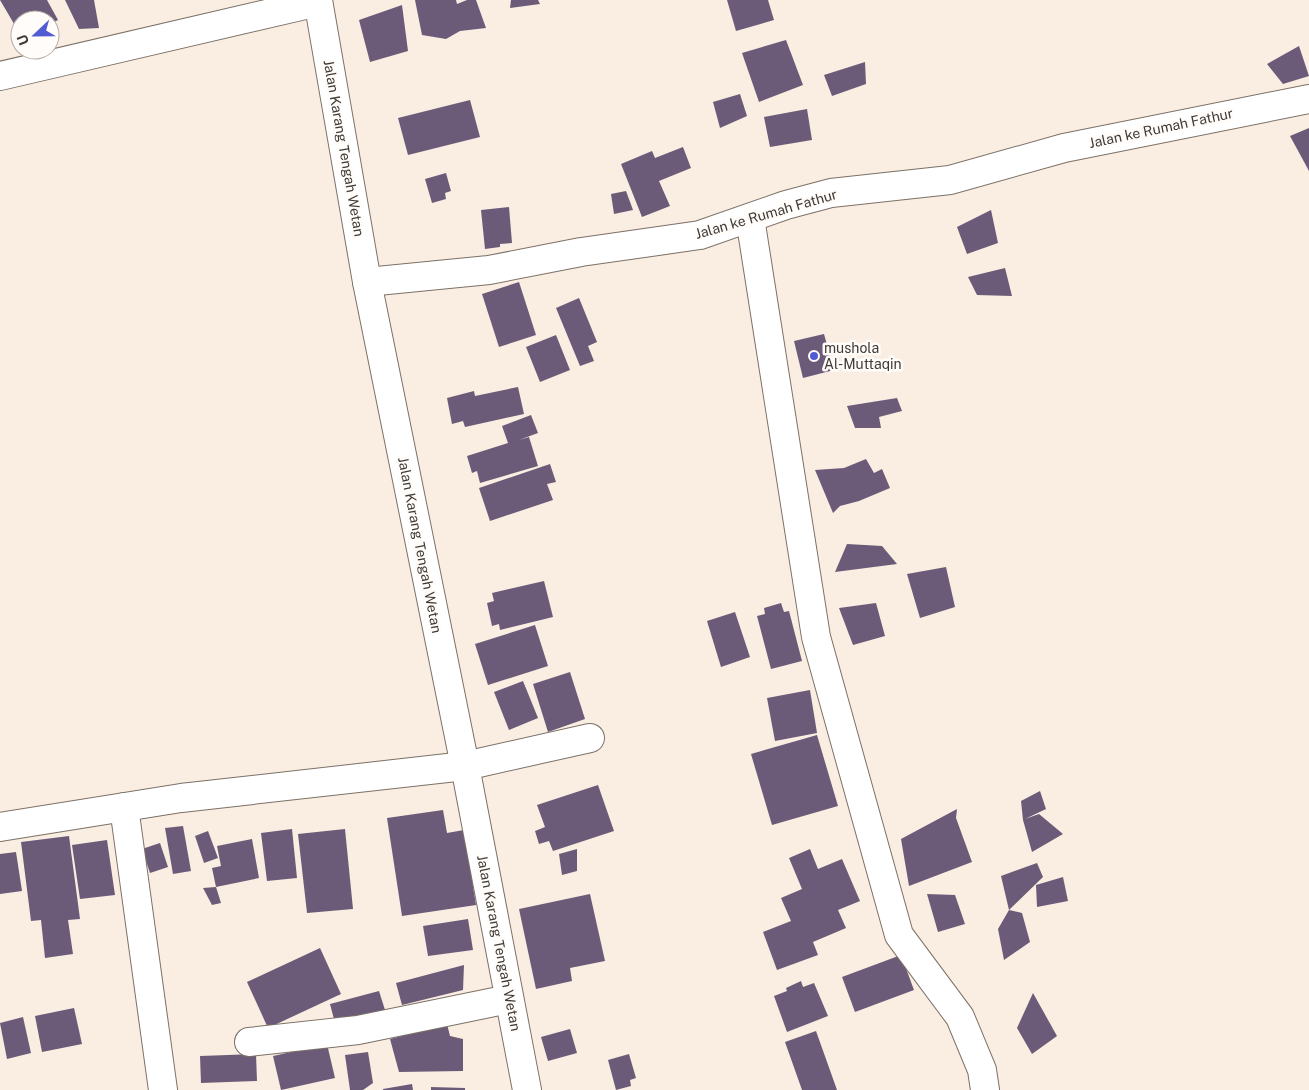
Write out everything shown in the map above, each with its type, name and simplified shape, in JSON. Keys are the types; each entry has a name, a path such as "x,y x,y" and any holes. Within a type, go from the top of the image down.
{"street":[{"path":"0,76 318,1"},
{"name":"Jalan Karang Tengah Wetan","path":"318,1 367,282 465,766 527,1090"},
{"name":"Jalan ke Rumah Fathur","path":"367,282 489,270 581,252 700,235 831,193 950,180 1064,148 1309,99"},
{"path":"750,218 816,636 899,935 960,1017 982,1070 985,1090"},
{"path":"0,826 181,798 465,766 590,738"},
{"path":"124,807 162,1090"},
{"path":"249,1042 358,1030 509,998"}],"building":[{"path":"0,0 47,0 52,10 10,10 10,17"},
{"path":"65,0 94,0 99,28 79,29"},
{"path":"415,0 456,0 457,4 467,0 476,0 486,28 460,31 446,39 422,35"},
{"path":"511,0 538,0 540,4 510,8"},
{"path":"727,0 768,0 774,20 736,31"},
{"path":"402,5 408,51 370,62 359,20"},
{"path":"786,40 803,85 759,102 742,53"},
{"path":"1299,46 1309,76 1283,84 1267,64"},
{"path":"865,62 866,84 832,96 824,75"},
{"path":"740,94 747,116 720,128 713,102"},
{"path":"470,100 480,137 408,155 398,118"},
{"path":"807,109 812,140 770,147 764,117"},
{"path":"1309,128 1309,171 1290,136"},
{"path":"683,147 691,168 659,181 670,206 642,217 621,164 652,151 655,158"},
{"path":"446,173 451,191 445,193 446,199 432,203 425,179"},
{"path":"626,191 633,210 614,214 611,194"},
{"path":"509,207 512,243 500,244 500,247 485,249 481,210"},
{"path":"991,210 998,243 967,254 957,227"},
{"path":"1005,268 1012,296 977,295 968,277"},
{"path":"519,282 536,335 499,347 482,294"},
{"path":"579,298 597,342 588,346 594,361 580,366 556,308"},
{"name":"mushola Al-Muttaqin","path":"824,334 834,370 803,378 794,341"},
{"path":"556,335 570,370 540,382 526,347"},
{"path":"518,387 524,414 465,427 463,421 452,424 447,398 474,391 475,396"},
{"path":"897,398 902,411 879,417 881,428 855,428 847,406"},
{"path":"531,415 538,433 519,440 529,437 538,466 480,483 477,471 472,473 467,456 508,443 502,426"},
{"path":"866,459 874,473 882,469 890,488 859,501 840,506 833,513 815,470 844,468"},
{"path":"550,464 556,482 547,484 553,500 490,521 479,488"},
{"path":"847,544 882,546 897,564 835,572"},
{"path":"946,567 955,607 920,618 907,574"},
{"path":"544,581 553,617 500,630 499,624 492,626 487,603 494,601 492,593"},
{"path":"781,603 784,612 789,611 802,661 771,669 757,616 765,614 764,608"},
{"path":"876,603 885,636 853,645 839,608"},
{"path":"735,612 750,657 721,667 707,621"},
{"path":"535,625 548,666 488,685 475,644"},
{"path":"570,672 585,719 548,732 533,684"},
{"path":"523,681 538,718 509,730 494,692"},
{"path":"810,690 817,733 775,741 767,698"},
{"path":"817,735 838,806 772,825 751,754"},
{"path":"598,785 614,831 553,851 549,841 539,844 535,831 545,827 537,805"},
{"path":"1040,791 1046,809 1025,819 1039,814 1063,834 1032,852 1023,820 1021,801"},
{"path":"957,809 956,818 972,862 909,886 901,839"},
{"path":"443,810 447,833 464,830 476,905 402,916 387,818"},
{"path":"183,826 191,871 173,874 165,828"},
{"path":"292,829 297,878 267,881 261,833"},
{"path":"345,829 353,909 307,913 298,834"},
{"path":"208,831 218,858 204,863 195,836"},
{"path":"69,836 80,919 68,920 73,954 45,958 41,920 31,921 21,842"},
{"path":"252,839 259,878 216,887 212,868 221,866 217,846"},
{"path":"107,840 115,895 80,899 72,845"},
{"path":"160,843 168,867 150,873 142,849"},
{"path":"577,849 577,871 562,875 559,854"},
{"path":"810,849 818,869 842,859 860,901 838,910 846,928 813,942 818,955 777,970 763,932 791,921 781,898 802,889 789,858"},
{"path":"16,852 22,891 0,894 0,854"},
{"path":"1037,863 1043,877 1009,910 1001,876"},
{"path":"1063,877 1068,901 1037,907 1036,885"},
{"path":"216,887 221,903 212,905 203,888"},
{"path":"590,894 605,961 570,968 572,981 536,989 519,909"},
{"path":"927,894 955,895 965,924 938,932"},
{"path":"1009,910 1022,913 1030,942 1004,960 998,929"},
{"path":"468,919 473,950 428,956 423,926"},
{"path":"320,948 341,994 268,1028 247,982"},
{"path":"901,955 914,990 855,1012 842,977"},
{"path":"464,965 463,990 402,1005 396,983"},
{"path":"801,981 803,987 814,983 828,1016 787,1032 774,996 787,991 786,988"},
{"path":"379,991 385,1010 335,1023 330,1004"},
{"path":"1033,993 1057,1036 1032,1054 1017,1028"},
{"path":"74,1008 82,1044 42,1052 35,1016"},
{"path":"23,1017 31,1053 7,1059 0,1023"},
{"path":"447,1024 450,1036 463,1039 463,1071 399,1072 390,1039"},
{"path":"570,1029 577,1053 548,1061 541,1037"},
{"path":"816,1031 837,1090 802,1090 785,1042"},
{"path":"327,1044 335,1078 281,1090 273,1056"},
{"path":"368,1052 373,1083 363,1090 350,1090 345,1055"},
{"path":"256,1054 257,1081 201,1083 200,1056"},
{"path":"629,1054 636,1078 630,1080 631,1086 616,1090 608,1060"},
{"path":"412,1084 413,1090 383,1090 383,1089"},
{"path":"431,1087 465,1088 465,1090 431,1090"}],"place":[{"name":"mushola Al-Muttaqin","path":"814,356"}]}
